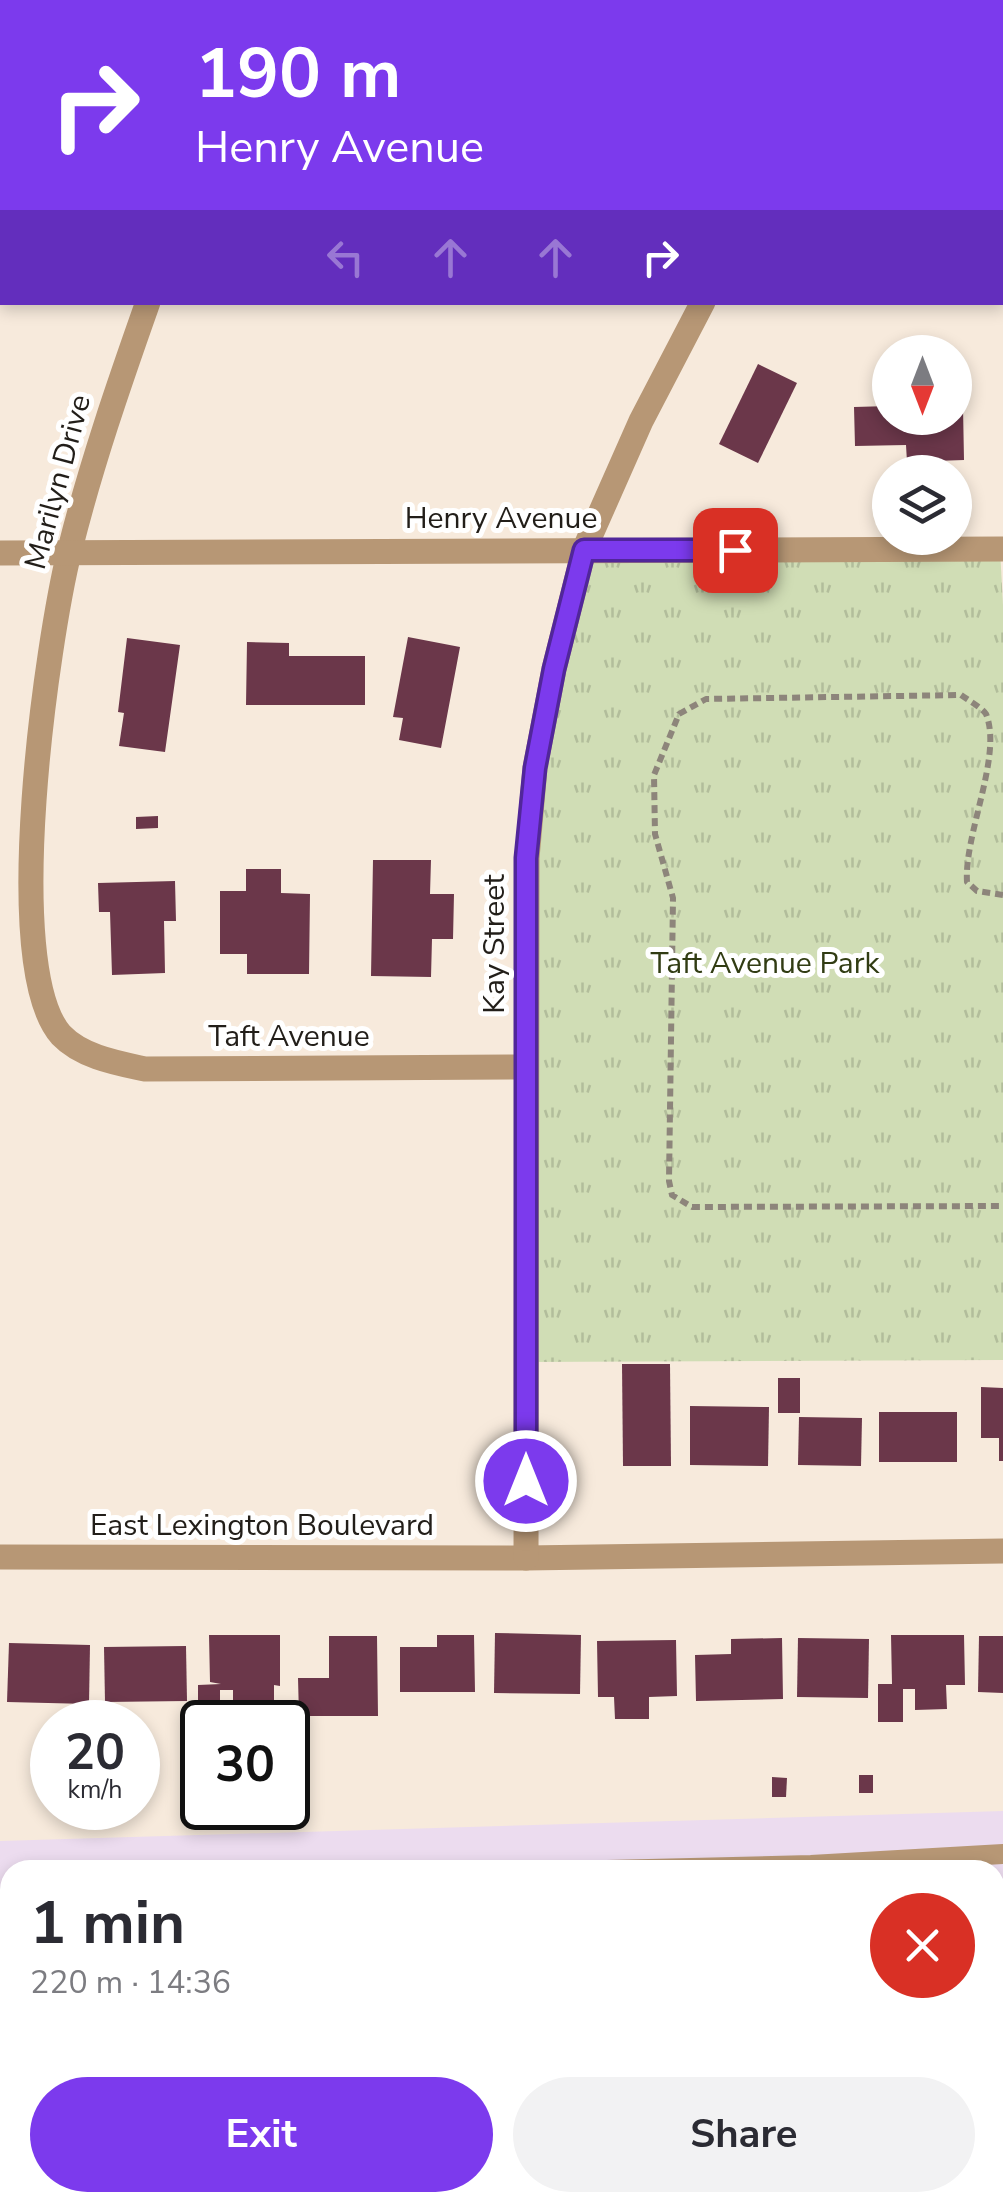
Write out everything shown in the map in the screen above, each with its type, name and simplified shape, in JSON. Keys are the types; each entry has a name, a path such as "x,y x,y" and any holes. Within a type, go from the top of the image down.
{"street":[{"name":"Marilyn Drive","path":"61,1035 38,995 30,936 28,878 44,689 70,552 112,401 147,305"},
{"name":"Kay Street","path":"526,1558 526,858 535,768 554,669 584,550 641,421 701,305"},
{"name":"Henry Avenue","path":"0,553 1003,549"},
{"name":"Taft Avenue","path":"61,1035 98,1058 145,1069 526,1067"},
{"name":"East Lexington Boulevard","path":"0,1557 526,1558 1003,1552"}],"lane":[{"path":"898,1860 1003,1854"}],"path":[{"path":"1003,895 977,891 966,882 965,862 995,752 986,714 962,695 706,698 679,714 654,775 655,834 673,898 668,1181 672,1195 692,1207 1003,1206"}],"shaded area":[{"path":"1003,1811 1003,1860 0,1860 0,1841"}],"green space":[{"name":"Taft Avenue Park","path":"872,549 872,555 972,555 972,549 1000,549 1003,605 1003,1360 526,1362 527,858 584,550"}],"building":[{"path":"758,364 797,383 758,463 719,444"},
{"path":"872,406 872,435 964,435 964,455 907,455 906,445 855,446 854,407"},
{"path":"408,637 460,647 441,748 399,740 403,718 393,717"},
{"path":"127,638 180,645 165,752 119,746 124,713 118,712"},
{"path":"247,642 289,643 289,656 365,656 365,705 246,705"},
{"path":"158,816 158,828 136,829 136,817"},
{"path":"373,860 431,860 430,894 454,894 453,939 432,939 431,977 371,976"},
{"path":"246,869 281,869 281,893 310,894 309,974 247,974 247,954 220,954 220,891 246,891"},
{"path":"175,881 176,921 164,921 165,973 112,975 110,912 99,912 98,883"},
{"path":"622,1364 670,1364 671,1466 623,1466"},
{"path":"778,1378 800,1378 800,1413 778,1413"},
{"path":"981,1387 1003,1388 1003,1461 999,1461 999,1438 981,1438"},
{"path":"690,1406 769,1407 768,1466 690,1465"},
{"path":"879,1412 957,1412 957,1462 879,1462"},
{"path":"799,1417 862,1418 861,1466 798,1465"},
{"path":"495,1633 581,1635 580,1694 494,1693"},
{"path":"209,1635 280,1635 280,1686 274,1685 274,1700 233,1700 233,1690 220,1690 220,1700 198,1700 198,1685 221,1684 210,1682"},
{"path":"437,1635 474,1635 475,1692 400,1692 400,1647 437,1647"},
{"path":"891,1635 964,1635 965,1685 946,1685 947,1709 915,1710 915,1689 903,1689 903,1722 878,1722 878,1684 892,1684"},
{"path":"329,1636 377,1636 378,1716 310,1716 310,1700 299,1700 298,1678 329,1678"},
{"path":"979,1636 1003,1636 1003,1693 978,1692"},
{"path":"782,1638 783,1699 696,1701 695,1655 731,1654 731,1639"},
{"path":"798,1638 869,1639 868,1698 797,1697"},
{"path":"676,1640 677,1696 649,1697 649,1719 615,1719 614,1697 598,1697 597,1641"},
{"path":"9,1643 90,1645 89,1700 7,1702"},
{"path":"186,1646 187,1700 105,1700 104,1647"},
{"path":"859,1775 873,1775 873,1793 859,1793"},
{"path":"772,1777 787,1778 786,1797 772,1797"}],"route":[{"path":"526,1481 526,858 535,768 554,669 584,550 735,550"}]}
